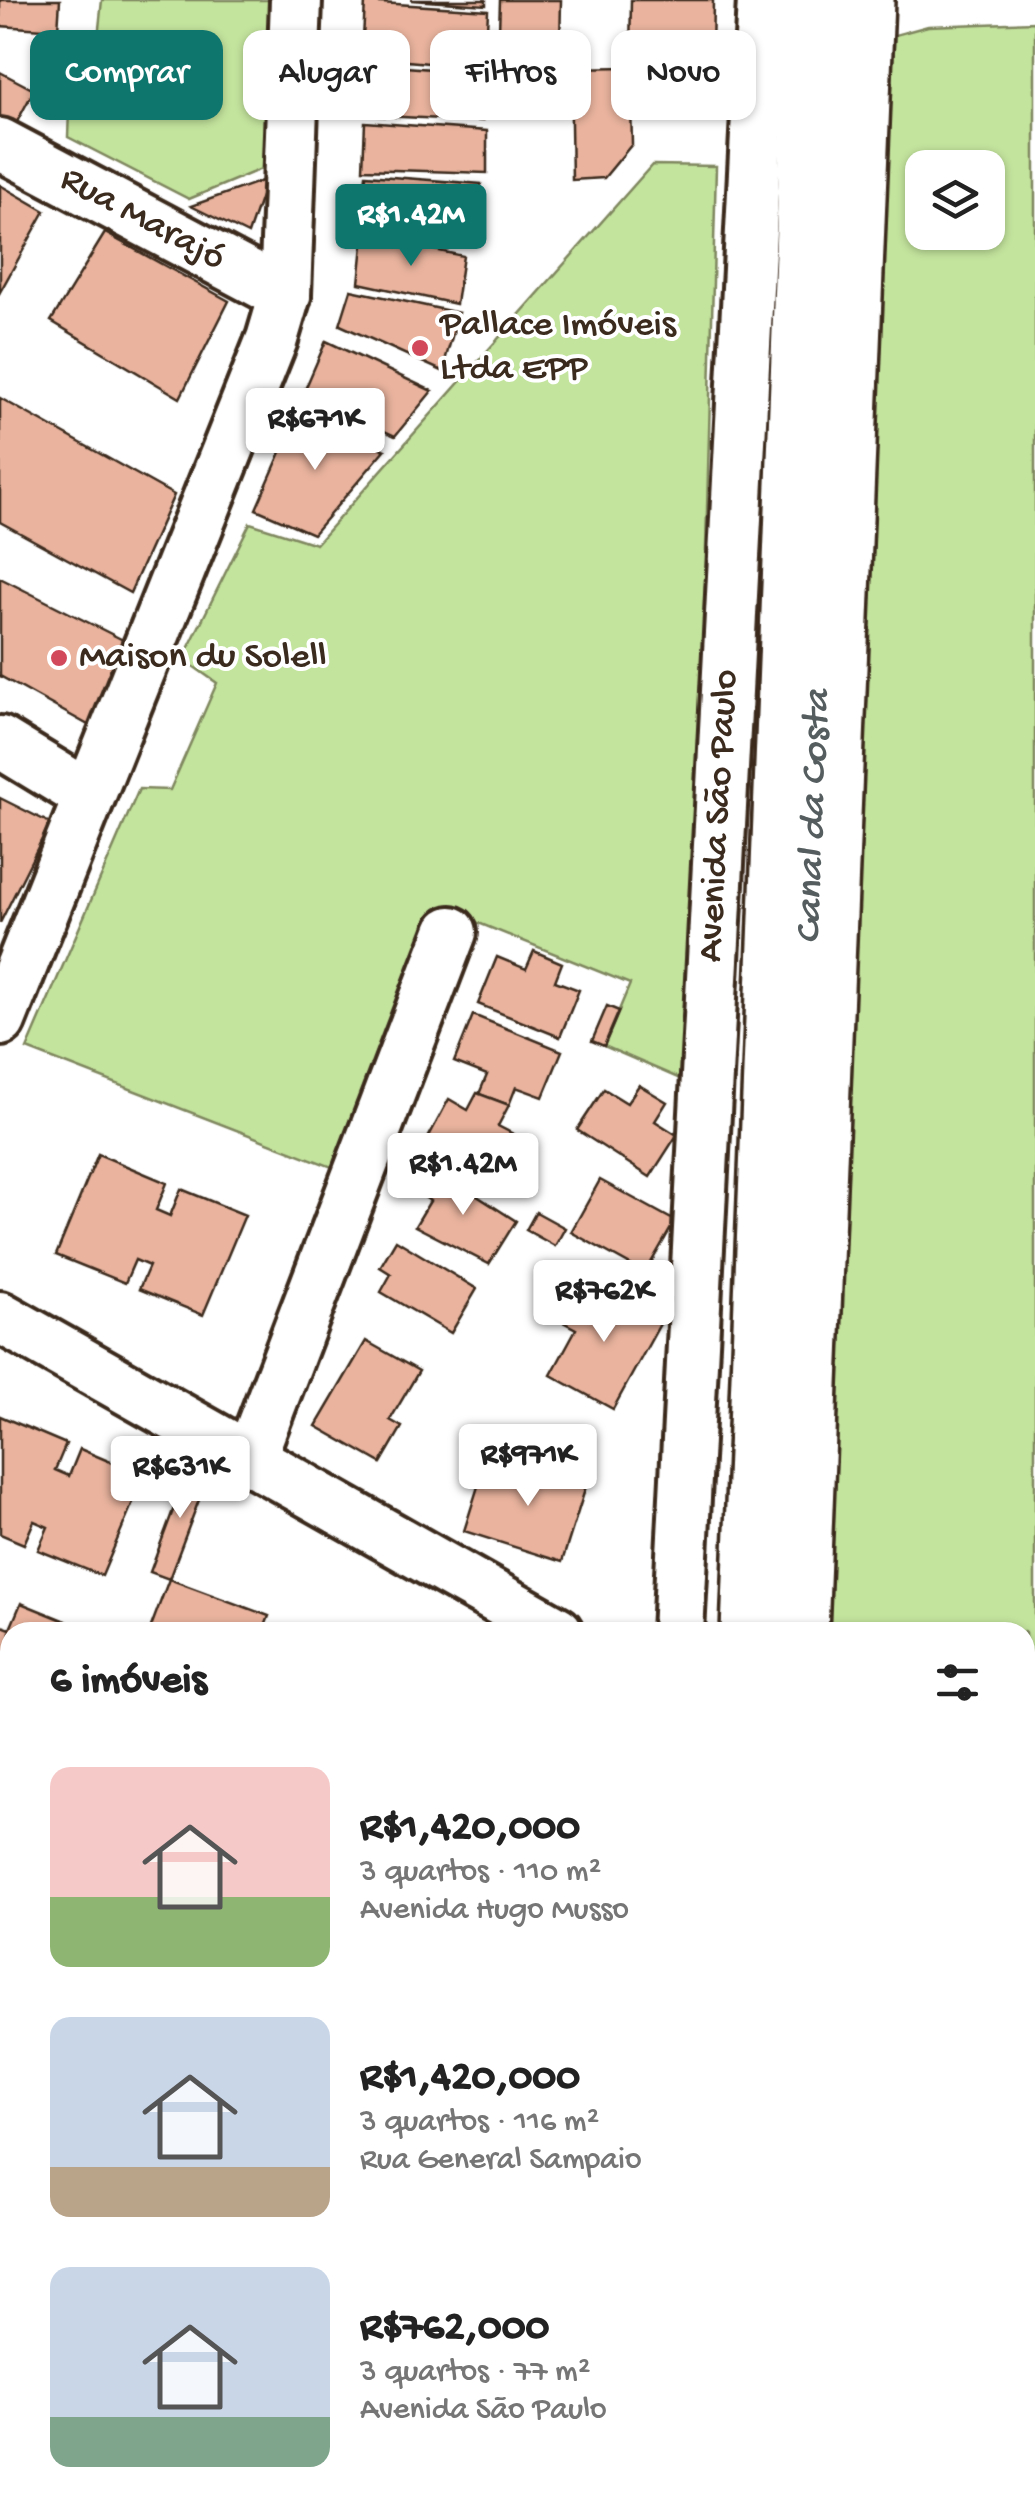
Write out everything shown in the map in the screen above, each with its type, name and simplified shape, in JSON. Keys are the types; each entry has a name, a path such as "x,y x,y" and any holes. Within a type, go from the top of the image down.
{"main road":[{"path":"749,1622 812,0"},
{"path":"800,1622 866,0"}],"street":[{"path":"0,1020 272,339 285,295 296,0"},
{"name":"Avenida São Paulo","path":"679,1622 763,0"},
{"name":"Rua Marajó","path":"0,144 285,295"},
{"path":"0,742 87,795"},
{"path":"250,1458 451,932"},
{"path":"0,1317 539,1622"}],"green space":[{"path":"102,0 273,0 272,30 243,30 243,120 268,120 266,167 189,199 68,137 69,120 223,120 223,30 99,30"},
{"path":"1035,22 1035,1622 778,1622 895,35 928,26"},
{"path":"652,165 716,166 692,1084 604,1046 630,984 439,907 337,1169 27,1049 139,789 170,790 217,683 183,659 250,523 316,544"}],"building":[{"path":"0,0 60,0 58,30 0,26"},
{"path":"411,0 486,0 486,5"},
{"path":"500,0 561,0 560,30 499,30"},
{"path":"631,0 713,0 712,30 630,30"},
{"path":"365,2 488,10 487,30 430,30 430,63 410,61 410,30 363,30"},
{"path":"410,67 430,69 430,118 410,117"},
{"path":"611,67 611,120 631,120 632,144 604,178 572,180 571,120 591,120 591,68"},
{"path":"0,72 30,88 30,97 11,133 0,127"},
{"path":"365,122 487,131 487,173 363,169"},
{"path":"366,175 481,184 476,231 361,225"},
{"path":"267,179 248,234 191,206"},
{"path":"0,185 45,211 0,292"},
{"path":"105,233 229,301 180,398 51,321"},
{"path":"364,235 463,256 456,304 359,283"},
{"name":"Pallace Imóveis Ltda EPP","path":"351,290 459,313 442,371 340,325"},
{"path":"326,341 432,391 395,436 303,394"},
{"path":"0,398 174,495 130,593 0,522"},
{"path":"299,411 385,450 313,534 256,509"},
{"name":"Maison du Solell","path":"0,578 125,641 90,726 0,676"},
{"path":"0,798 50,823 0,923"},
{"path":"534,951 562,963 555,981 579,990 560,1037 478,1004 497,957 526,969"},
{"path":"607,1006 619,1011 604,1046 592,1041"},
{"path":"473,1015 562,1051 543,1097 516,1087 509,1105 479,1094 487,1075 454,1062"},
{"path":"639,1085 667,1102 655,1121 677,1135 650,1177 577,1130 604,1089 627,1103"},
{"path":"477,1093 509,1105 498,1126 521,1138 499,1179 427,1140 449,1099 468,1110"},
{"path":"98,1154 167,1183 156,1210 170,1216 181,1189 245,1215 203,1315 139,1289 149,1266 135,1260 125,1283 56,1255"},
{"path":"435,1169 516,1221 489,1264 415,1226 430,1201 420,1194"},
{"path":"600,1180 675,1221 645,1273 571,1232"},
{"path":"536,1212 565,1228 555,1246 526,1230"},
{"path":"396,1240 477,1289 451,1333 381,1292 391,1274 380,1267"},
{"path":"585,1281 661,1322 613,1409 551,1375 576,1329 563,1322"},
{"path":"366,1341 419,1371 390,1420 402,1427 381,1463 316,1426"},
{"path":"0,1416 66,1444 55,1470 69,1476 80,1449 144,1476 102,1576 38,1550 48,1527 34,1521 24,1544 0,1534"},
{"path":"191,1462 210,1471 169,1579 150,1572"},
{"path":"544,1463 589,1477 562,1562 464,1531 485,1464 538,1481"},
{"path":"169,1579 269,1616 267,1622 153,1622"},
{"path":"21,1603 68,1622 13,1622"}],"place":[{"name":"Pallace Imóveis Ltda EPP","path":"420,348"},
{"name":"Maison du Solell","path":"59,658"}],"water label":[{"name":"Canal da Costa","path":"815,817"}]}
